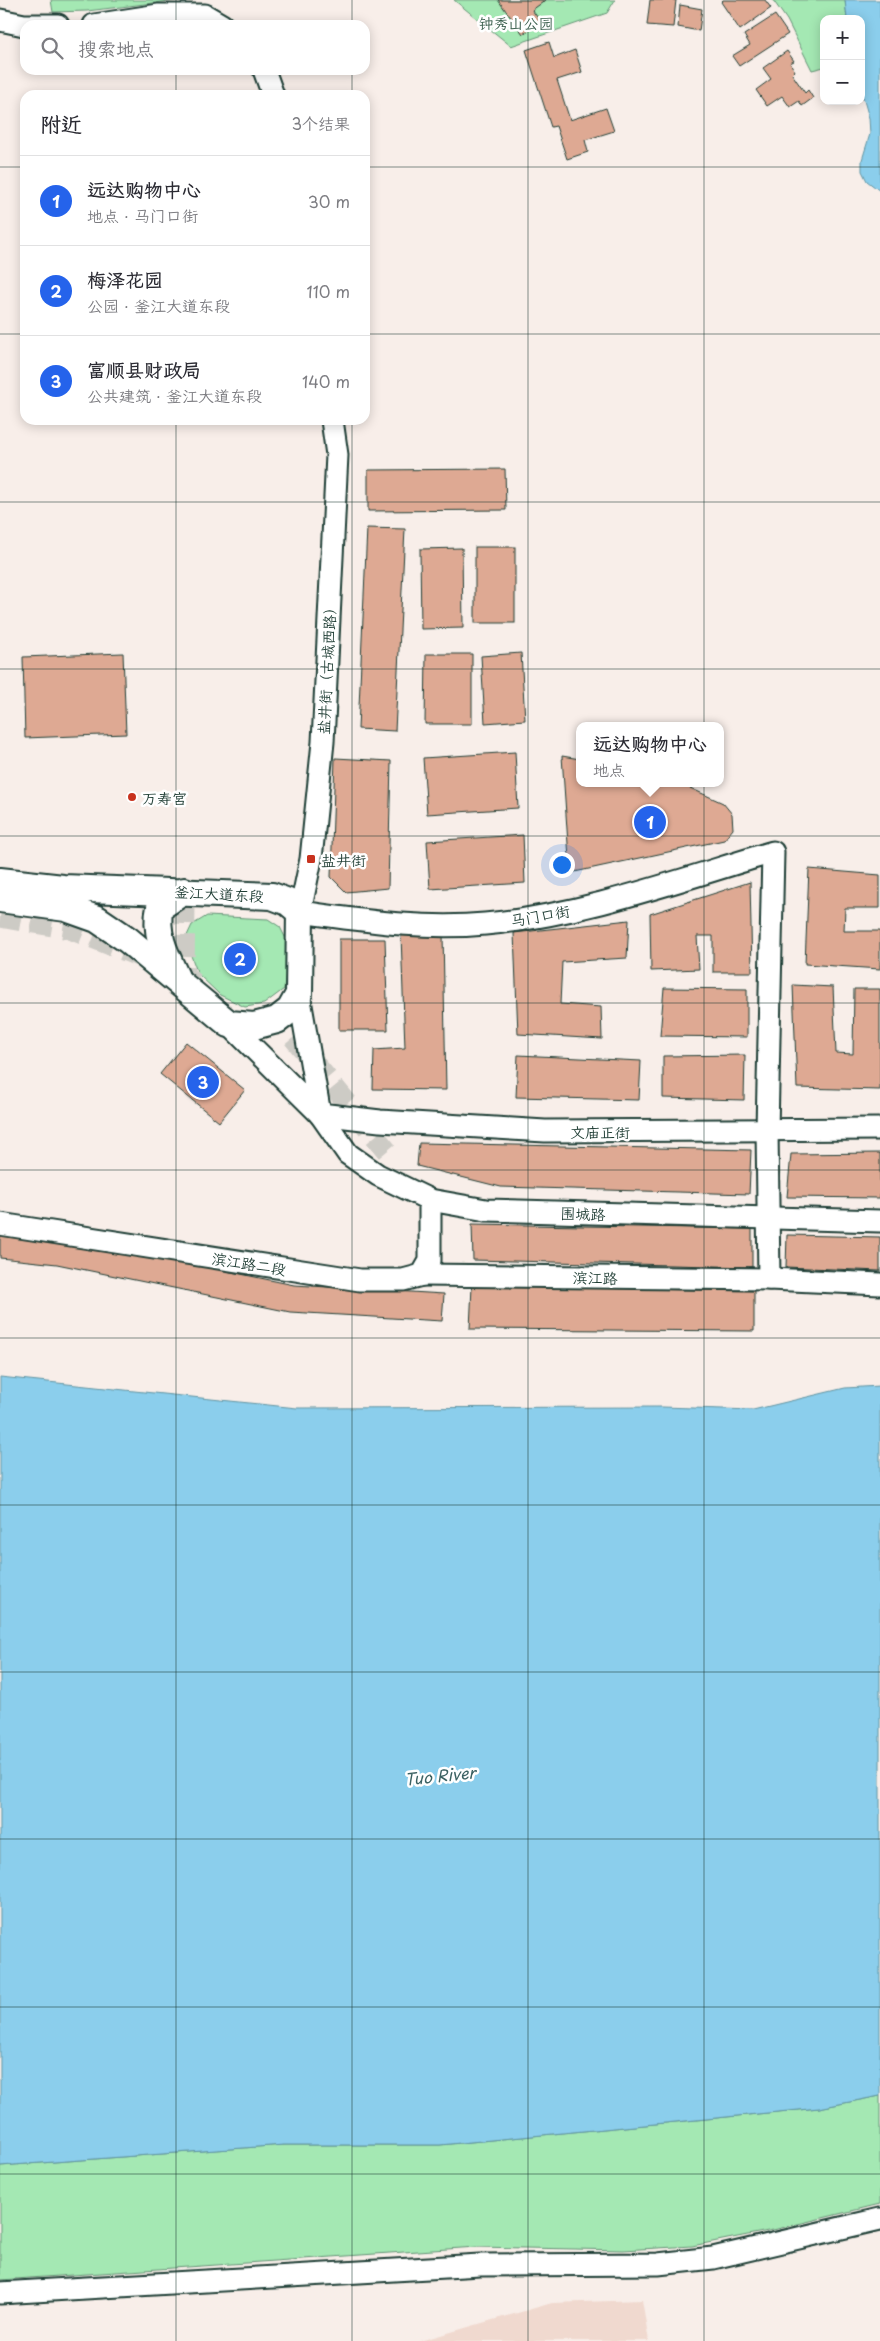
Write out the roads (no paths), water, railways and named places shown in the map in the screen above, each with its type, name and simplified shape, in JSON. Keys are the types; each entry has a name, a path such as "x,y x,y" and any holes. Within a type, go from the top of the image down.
{"main road":[{"name":"釜江大道东段","path":"0,881 63,888 184,891 272,896 288,902 300,912"},
{"path":"180,985 160,939 157,921 160,907 184,891"},
{"path":"0,899 66,908 97,919 128,940 229,1024 254,1026 277,1020 290,1010 299,994 300,912"}],"street":[{"path":"126,20 158,15 205,15 214,20"},
{"path":"0,20 20,24"},
{"path":"266,75 271,90"},
{"name":"盐井街（古城西路）","path":"300,912 311,859 323,742 337,455 333,425"},
{"name":"马门口街","path":"300,912 401,926 485,924 579,909 773,852 768,1130"},
{"path":"299,994 320,1114"},
{"path":"229,1024 320,1114"},
{"name":"文庙正街","path":"320,1114 380,1121 545,1131 880,1129"},
{"name":"围城路","path":"320,1114 348,1154 378,1175 430,1200 486,1210 880,1221"},
{"path":"768,1130 769,1279"},
{"path":"422,1275 430,1261 430,1200"},
{"name":"滨江路二段","path":"0,1224 360,1280 403,1280 422,1275"},
{"name":"滨江路","path":"422,1275 769,1279 880,1284"},
{"path":"0,2293 480,2264 658,2264 713,2258 880,2219"}],"water":[{"path":"845,0 880,0 880,191 867,181 862,171 862,160 870,134 869,118 865,104 865,15 847,15"},
{"name":"Tuo River","path":"0,1377 297,1408 663,1407 753,1410 845,1388 880,1386 880,2096 819,2108 440,2145 284,2145 0,2166"}],"tunnel":[{"path":"185,903 184,975 198,986"},
{"path":"0,917 70,929 141,957"},
{"path":"273,1013 387,1151"}],"place":[{"name":"万寿宫","path":"132,797"},
{"name":"远达购物中心","path":"650,822"},
{"name":"盐井街","path":"311,859"},
{"name":"梅泽花园","path":"240,959"},
{"name":"富顺县财政局","path":"203,1082"}],"park label":[{"name":"钟秀山公园","path":"516,22"}]}
